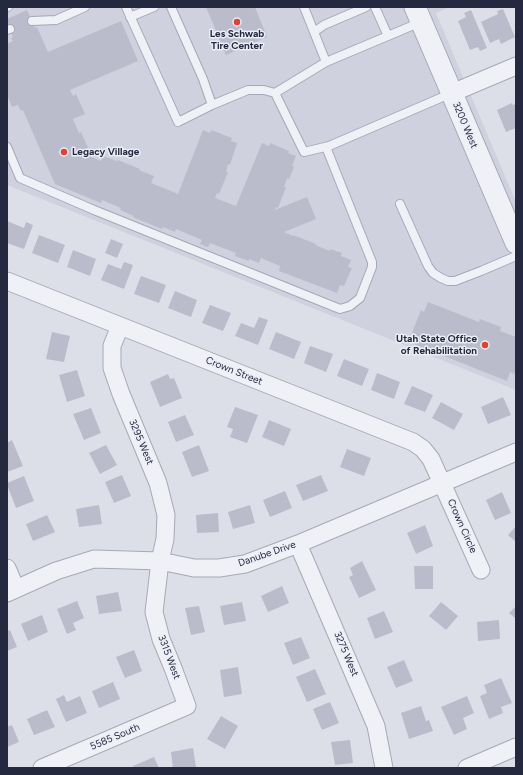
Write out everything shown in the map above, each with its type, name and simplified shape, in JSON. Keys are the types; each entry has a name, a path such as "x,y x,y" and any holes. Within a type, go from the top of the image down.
{"street":[{"name":"3200 West","path":"419,14 516,243"},
{"path":"452,93 516,66"},
{"name":"Crown Street","path":"7,281 413,442 423,449 431,458 442,483"},
{"name":"3295 West","path":"120,326 112,346 112,368 121,394 158,483 166,515 165,539 160,560"},
{"name":"Danube Drive","path":"12,591 56,571 94,559 160,560 194,568 219,568 245,564 298,544 516,452"},
{"name":"Crown Circle","path":"442,483 481,570"},
{"name":"3275 West","path":"298,544 376,726 384,768"},
{"name":"3315 West","path":"160,560 154,612 160,639 173,668 187,706"},
{"path":"7,568 12,591"},
{"name":"5585 South","path":"42,768 187,706"},
{"path":"467,768 516,747"}],"lane":[{"path":"32,21 56,20 85,7"},
{"path":"126,7 178,122 212,105 248,90 264,90 275,93 326,62 388,36 419,14"},
{"path":"130,16 154,7"},
{"path":"171,7 203,79 212,105"},
{"path":"304,7 326,62"},
{"path":"314,32 324,25 366,7"},
{"path":"375,7 388,36"},
{"path":"275,93 304,152 326,147 452,93"},
{"path":"7,147 20,178 94,210 340,309 350,306 360,298 372,267 372,262 326,147"},
{"path":"400,204 428,266 433,273 441,278 448,281 455,281 516,256"}],"shaded area":[{"path":"7,7 450,7 436,13 516,202 516,390 7,185"}],"building":[{"name":"Les Schwab Tire Center","path":"206,7 255,7 267,37 226,55"},
{"path":"503,9 515,37 501,44 499,39 490,43 481,22 498,14 497,11"},
{"name":"Legacy Village","path":"27,10 35,28 37,27 48,52 121,21 138,61 70,90 73,96 76,94 85,114 73,119 89,150 87,151 89,156 101,161 103,156 140,169 139,170 154,176 151,183 178,194 203,130 210,133 211,130 232,138 231,141 237,143 230,165 228,164 226,172 228,172 219,194 217,193 215,198 236,206 262,143 269,146 270,143 289,151 288,153 296,156 292,166 294,167 289,179 287,178 284,187 286,187 278,208 276,207 275,210 307,197 316,219 284,232 330,251 330,249 342,253 341,256 351,260 348,267 352,268 344,286 340,285 337,293 279,271 280,266 261,258 259,263 249,259 249,261 235,256 236,253 210,243 208,247 200,244 202,240 176,229 175,232 163,227 162,229 133,217 134,216 120,210 121,208 102,200 101,203 55,184 23,110 21,111 18,105 12,107 7,95 7,44 13,41 11,38 13,37 7,19"},
{"path":"471,10 487,48 480,51 478,47 470,50 458,21 466,17 464,13"},
{"path":"512,103 513,105 516,104 516,128 506,132 497,110"},
{"path":"7,221 24,228 26,222 33,225 24,249 7,243"},
{"path":"39,235 65,245 58,263 32,253"},
{"path":"111,239 123,244 117,258 105,253"},
{"path":"73,250 96,259 90,276 67,267"},
{"path":"124,262 133,265 124,289 101,280 108,264 121,269"},
{"path":"141,276 166,285 159,303 134,294"},
{"path":"175,291 197,300 191,317 168,308"},
{"path":"428,302 479,322 480,319 501,327 500,331 516,337 516,368 514,374 510,372 507,381 414,344 417,335 412,333 421,310 424,312"},
{"path":"210,305 231,313 223,331 202,323"},
{"path":"259,317 268,320 258,345 235,336 241,323 254,328"},
{"path":"52,332 70,336 64,362 46,359"},
{"path":"276,332 301,342 294,359 269,349"},
{"path":"310,346 333,354 326,372 304,363"},
{"path":"344,359 369,369 362,386 337,376"},
{"path":"77,370 85,396 67,402 59,375"},
{"path":"377,373 400,382 394,399 371,390"},
{"path":"168,374 170,379 174,378 182,398 160,407 150,382"},
{"path":"412,386 433,395 425,412 404,404"},
{"path":"503,397 511,415 488,424 481,407"},
{"path":"441,402 463,414 454,430 432,418"},
{"path":"235,407 258,415 247,443 230,437 233,429 227,427"},
{"path":"91,408 101,433 84,440 73,414"},
{"path":"185,415 194,435 176,442 168,422"},
{"path":"269,420 291,429 284,446 262,437"},
{"path":"12,440 23,466 7,472 7,443"},
{"path":"106,445 117,465 100,474 89,453"},
{"path":"199,445 209,471 192,477 182,452"},
{"path":"347,449 371,458 364,476 340,467"},
{"path":"122,475 131,496 114,503 105,482"},
{"path":"321,475 328,491 303,501 296,485"},
{"path":"24,476 34,501 16,508 7,483"},
{"path":"285,491 292,508 270,517 263,500"},
{"path":"502,492 511,513 495,520 486,500"},
{"path":"99,505 102,524 79,527 76,509"},
{"path":"250,505 255,523 233,529 228,512"},
{"path":"218,513 219,532 197,533 196,515"},
{"path":"47,515 55,532 33,541 26,524"},
{"path":"425,525 433,546 416,554 407,533"},
{"path":"516,526 516,542 508,535"},
{"path":"362,561 376,590 359,598 349,577 353,575 350,568"},
{"path":"414,566 433,566 433,589 415,589"},
{"path":"282,586 289,603 268,612 261,596"},
{"path":"118,592 122,611 99,614 96,596"},
{"path":"77,601 84,618 73,623 76,630 67,634 57,609"},
{"path":"242,602 246,621 224,625 220,606"},
{"path":"441,602 458,616 446,630 429,616"},
{"path":"199,606 205,632 191,635 185,608"},
{"path":"516,606 516,619 509,613"},
{"path":"384,611 393,632 375,639 367,618"},
{"path":"42,615 48,632 28,641 21,624"},
{"path":"499,620 500,639 478,641 477,622"},
{"path":"10,630 17,647 7,651 7,631"},
{"path":"301,637 310,658 293,665 284,643"},
{"path":"134,650 142,671 125,678 116,657"},
{"path":"404,660 413,681 396,688 387,667"},
{"path":"238,667 242,694 224,697 220,670"},
{"path":"315,669 326,694 307,702 296,677"},
{"path":"501,678 512,703 501,707 503,713 489,719 480,696 487,693 484,685"},
{"path":"113,682 120,699 99,708 92,691"},
{"path":"64,695 67,702 80,696 87,713 66,722 56,699"},
{"path":"467,696 474,713 463,718 467,729 454,735 441,707"},
{"path":"330,702 339,723 322,730 313,709"},
{"path":"421,706 426,721 429,720 433,731 409,739 401,713"},
{"path":"47,710 55,727 34,735 27,719"},
{"path":"221,716 238,726 225,749 207,739"},
{"path":"12,725 19,742 7,747 7,727"},
{"path":"350,740 353,763 335,765 331,742"},
{"path":"193,748 196,767 173,768 171,752"},
{"path":"154,757 159,768 134,768 133,766"}],"place":[{"name":"Les Schwab Tire Center","path":"237,22"},
{"name":"Legacy Village","path":"64,152"},
{"name":"Utah State Office of Rehabilitation","path":"485,345"}]}
